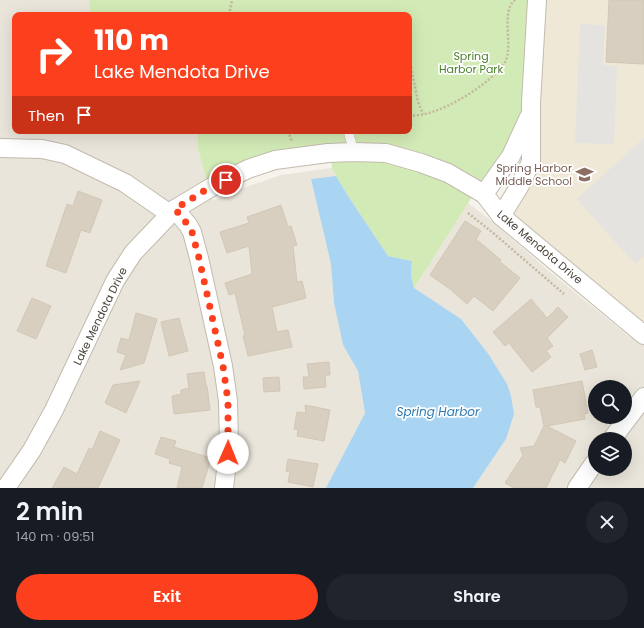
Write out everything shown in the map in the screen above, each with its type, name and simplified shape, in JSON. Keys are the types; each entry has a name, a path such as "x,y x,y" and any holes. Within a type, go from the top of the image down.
{"street":[{"path":"501,216 519,187 531,162 531,103 537,0"},
{"path":"484,194 511,156 528,121 531,103"},
{"path":"0,148 42,149 65,154 125,183 172,212 188,225 192,232 199,258 223,366 228,401 229,444 224,488"},
{"name":"Lake Mendota Drive","path":"6,488 32,450 54,410 115,281 133,253 172,212 215,185 248,169 275,160 297,156 354,152 386,153 421,162 448,173 484,194 501,216 644,335"},
{"path":"617,432 644,397"},
{"path":"577,488 588,472"}],"lane":[{"path":"349,134 354,152"}],"path":[{"path":"229,12 232,0"},
{"path":"412,116 423,114 448,106 480,87 496,73 506,61 509,7 515,0"},
{"path":"412,72 418,102 423,114"},
{"path":"468,214 492,232 564,294"}],"shaded area":[{"path":"0,0 89,0 90,12 12,12 12,134 197,134 198,149 206,179 214,200 281,175 332,168 336,176 311,179 331,264 334,303 343,345 358,371 365,413 326,488 0,488"},
{"name":"Spring Harbor Middle School","path":"537,0 644,0 644,325 501,216 531,162"},
{"path":"580,24 605,25 603,65 617,66 614,144 575,143"},
{"path":"644,138 644,256 635,264 577,199"},
{"path":"468,203 493,222 551,273 631,338 644,326 644,488 473,488 506,439 428,298 414,288"}],"green space":[{"name":"Spring Harbor Park","path":"89,0 537,0 528,121 472,197 414,288 411,276 412,261 388,256 336,176 332,168 330,144 287,150 255,157 206,179 198,149 197,134 412,134 412,12 90,12"}],"water":[{"name":"Spring Harbor","path":"336,176 388,256 412,261 411,276 414,288 461,319 489,355 507,384 514,414 506,439 473,488 326,488 365,413 358,371 343,345 334,303 331,264 311,179"}],"building":[{"path":"609,0 644,0 644,64 606,62"},
{"path":"78,191 102,200 90,233 81,230 66,273 46,266 67,204 73,206"},
{"path":"281,205 288,227 291,226 297,245 293,246 297,282 302,281 306,298 272,307 277,332 288,330 292,347 248,356 243,336 245,335 235,293 229,295 225,283 252,274 249,246 227,253 220,232 249,223 247,217"},
{"path":"465,221 481,231 476,239 501,260 499,261 520,278 493,311 474,296 467,304 450,289 430,275"},
{"path":"32,298 51,306 36,339 17,331"},
{"path":"531,299 547,318 558,307 568,317 547,338 553,346 546,351 551,357 532,372 509,343 505,346 493,332"},
{"path":"136,313 157,319 144,363 120,370 126,355 117,352 121,338 129,340"},
{"path":"179,318 188,351 169,356 161,322"},
{"path":"592,350 597,367 585,370 580,354"},
{"path":"329,362 330,375 325,375 326,387 304,389 303,377 309,377 307,364"},
{"path":"204,372 210,410 174,414 172,396 181,394 181,390 189,388 187,374"},
{"path":"279,377 280,391 264,392 263,378"},
{"path":"140,381 126,413 105,403 113,385"},
{"path":"582,381 588,413 584,414 585,419 547,426 576,441 565,463 560,460 546,488 514,488 505,483 523,455 520,448 534,446 544,426 540,407 536,407 533,390"},
{"path":"305,405 330,410 324,441 297,436 298,430 294,429 297,412 306,413"},
{"path":"100,431 120,440 98,488 52,488 64,467 77,474 89,448 92,450"},
{"path":"161,437 176,441 174,447 211,458 202,488 177,488 182,467 169,463 170,459 155,454"},
{"path":"288,459 318,464 313,487 288,482 290,472 286,471"}],"place":[{"name":"Spring Harbor Middle School","path":"585,174"}],"route":[{"path":"226,180 204,191 175,209 192,232 223,366 228,401 228,453"}]}
